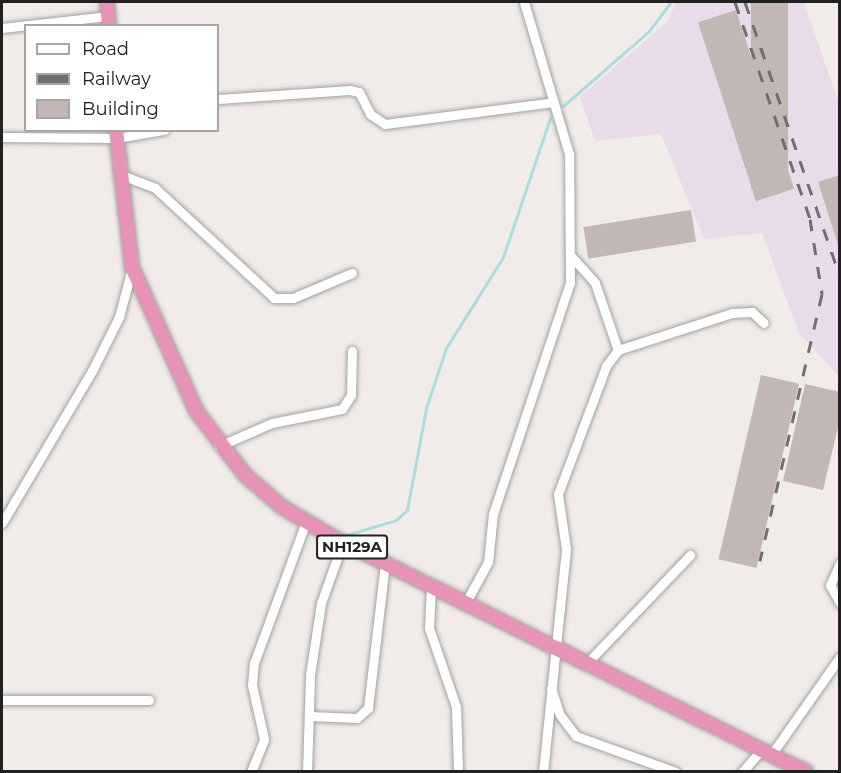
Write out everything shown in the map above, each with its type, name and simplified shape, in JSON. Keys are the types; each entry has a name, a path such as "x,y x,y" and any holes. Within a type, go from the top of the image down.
{"highway":[{"name":"NH129A","path":"116,134 132,267 165,349 219,446 262,490 306,522 431,588 806,771"}],"street":[{"path":"465,604 488,562 493,514 567,298 571,256 569,154 524,2"},
{"path":"32,24 108,14"},
{"path":"2,28 24,25"},
{"path":"219,99 350,90 364,98 374,119 385,124 554,102"},
{"path":"2,137 140,132"},
{"path":"119,174 155,188 274,298 293,298 352,273"},
{"path":"571,256 595,283 618,350"},
{"path":"2,523 92,371 119,317 132,267"},
{"path":"543,771 552,646 566,549 558,494 606,366 618,350 732,312 752,312 764,323"},
{"path":"219,446 272,423 342,409 351,395 352,351"},
{"path":"251,771 264,739 252,685 254,663 306,522"},
{"path":"308,771 309,716 321,603 342,542"},
{"path":"586,664 690,555"},
{"path":"840,563 830,585 840,603"},
{"path":"309,716 357,718 368,708 385,564"},
{"path":"431,588 429,628 456,707 458,771"},
{"path":"742,771 766,753 840,657"},
{"path":"549,683 560,715 576,736 676,771"},
{"path":"2,700 149,700"}],"shaded area":[{"path":"676,2 804,2 839,104 839,376 799,333 762,233 704,239 661,134 595,141 580,97 668,21"}],"building":[{"path":"751,2 788,2 788,189 751,189"},
{"path":"736,10 794,189 756,201 698,22"},
{"path":"840,175 840,248 839,248 818,182"},
{"path":"691,210 696,242 588,259 583,227"},
{"path":"761,375 799,384 756,568 718,559"},
{"path":"805,384 840,392 840,419 823,490 783,481"}],"waterway":[{"path":"563,106 649,31 671,2"},
{"path":"343,536 396,520 407,510 426,408 446,348 503,257 550,118"}],"railway":[{"path":"735,2 810,219 822,294 760,561"},
{"path":"745,2 840,277"}]}
